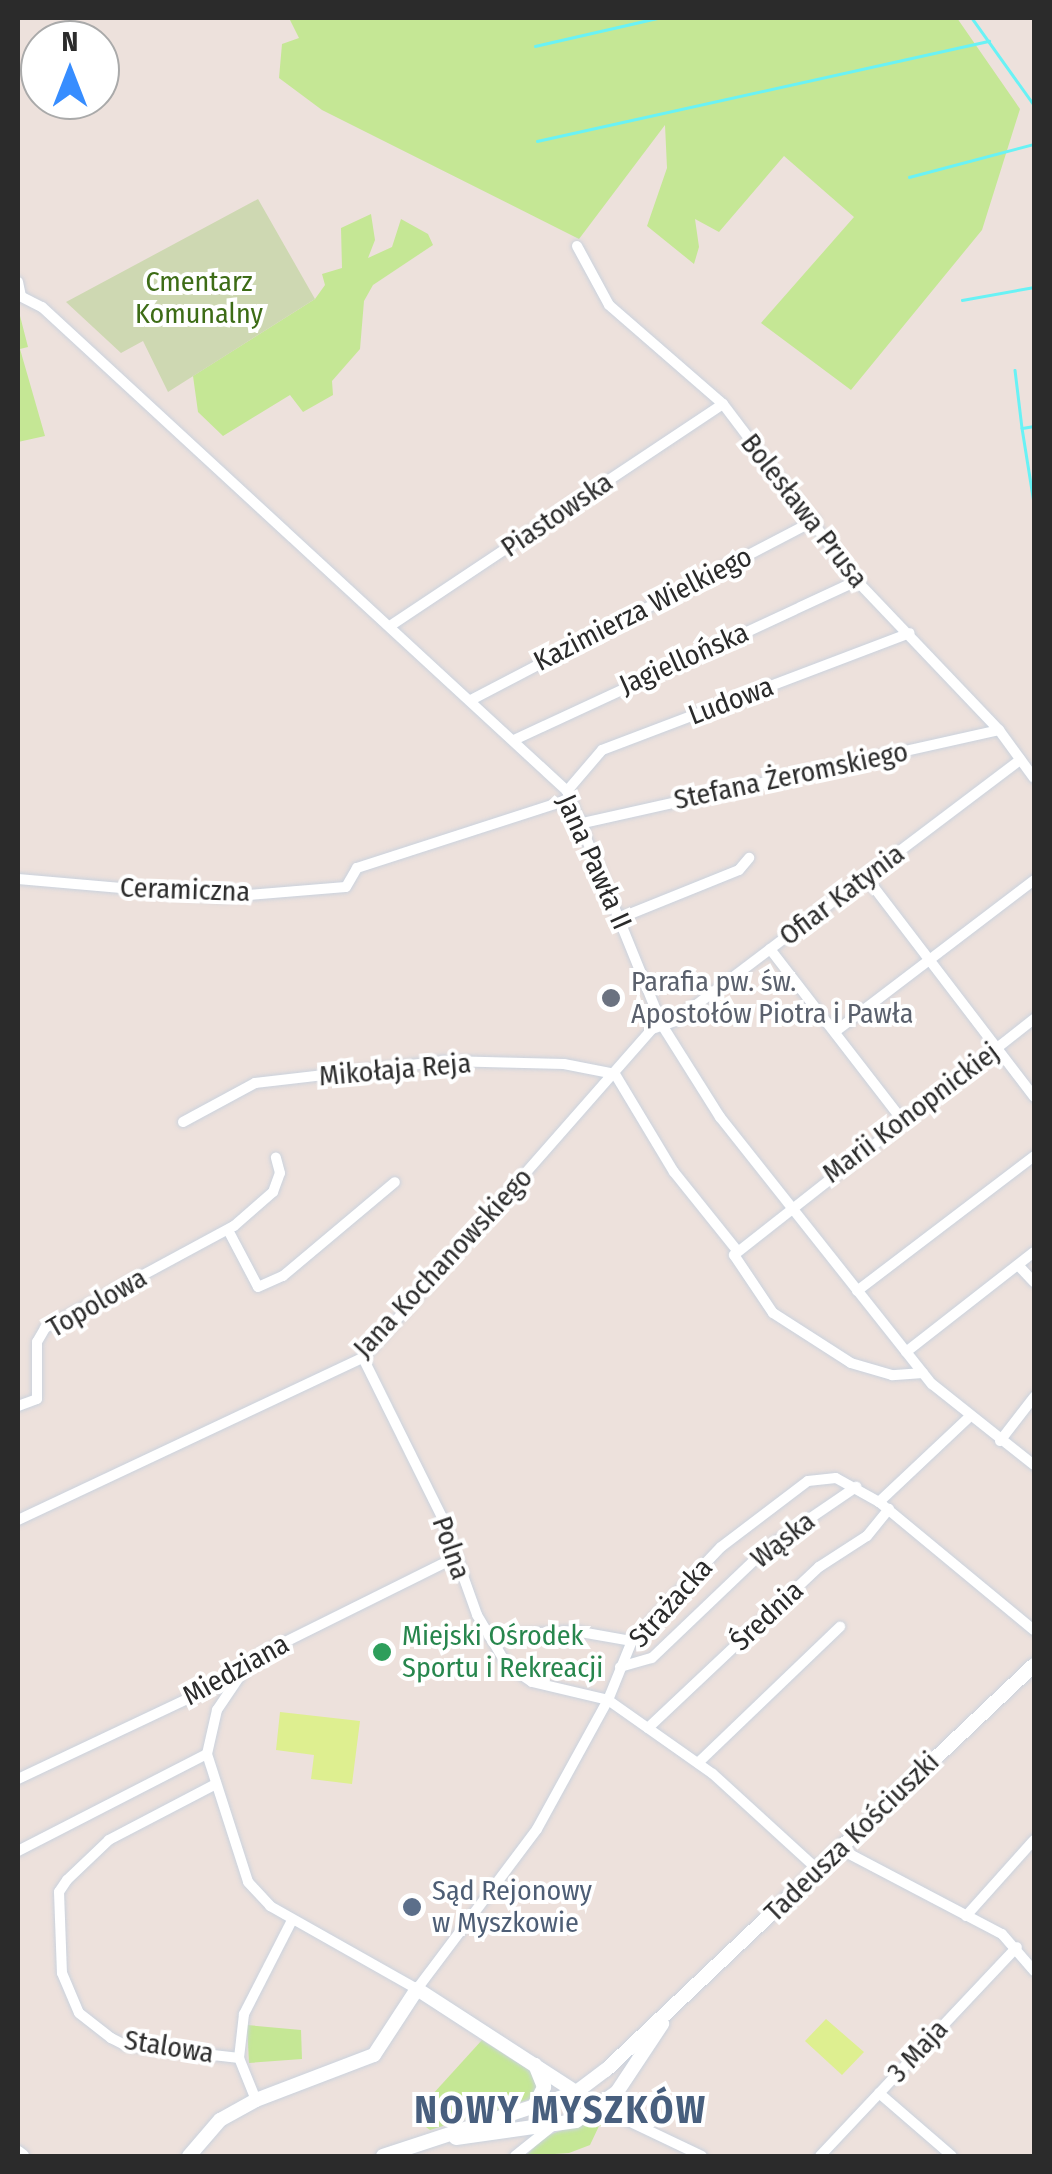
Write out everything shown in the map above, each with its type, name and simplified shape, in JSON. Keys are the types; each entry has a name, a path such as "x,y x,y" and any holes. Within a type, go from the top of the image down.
{"main road":[{"name":"Tadeusza Kościuszki","path":"411,2146 574,2092 606,2070 1034,1664"},
{"path":"190,2156 220,2120 256,2100 374,2055 417,1989 595,2105"},
{"name":"Tadeusza Kościuszki","path":"411,2146 550,2128 595,2105 618,2092 670,2010"},
{"path":"532,2130 527,2122 544,2087 535,2065"},
{"path":"384,2156 411,2146"}],"street":[{"name":"Bolesława Prusa","path":"576,246 609,306 723,404 769,472 815,520 856,581 910,633 998,730 1034,778"},
{"path":"18,282 19,296"},
{"name":"Jana Pawła II","path":"19,296 42,307 471,700 569,795 662,1026 789,1208 923,1373 968,1418 1034,1465"},
{"name":"Piastowska","path":"390,626 723,404"},
{"name":"Kazimierza Wielkiego","path":"471,700 815,520"},
{"name":"Jagiellońska","path":"514,740 856,581"},
{"name":"Ludowa","path":"569,795 602,750 910,633"},
{"name":"Stefana Żeromskiego","path":"583,822 998,730"},
{"name":"Ofiar Katynia","path":"662,1026 1020,760"},
{"name":"Ceramiczna","path":"18,879 224,897 346,888 357,868 569,795"},
{"path":"620,918 739,870 748,858"},
{"path":"866,876 1034,1097"},
{"path":"836,1031 1034,880"},
{"path":"770,949 902,1120"},
{"name":"Marii Konopnickiej","path":"736,1249 1034,1019"},
{"name":"Jana Kochanowskiego","path":"18,1520 363,1358 662,1026"},
{"name":"Mikołaja Reja","path":"183,1122 256,1083 445,1061 564,1064 615,1074"},
{"path":"615,1074 674,1172 736,1249 773,1314 852,1363 892,1375 923,1373"},
{"path":"857,1292 1034,1156"},
{"name":"Topolowa","path":"18,1406 36,1399 37,1342 45,1328 228,1230 274,1192 280,1173 276,1158"},
{"path":"228,1230 258,1288 283,1276 395,1182"},
{"path":"906,1352 1034,1252"},
{"path":"1018,1265 1034,1282"},
{"name":"Polna","path":"363,1358 442,1517 454,1558 489,1636 518,1676 608,1700 698,1764 818,1870"},
{"path":"1000,1441 1034,1398"},
{"name":"Średnia","path":"648,1728 819,1568 867,1536 884,1506 968,1418"},
{"name":"Strażacka","path":"417,1989 525,1848 608,1700 632,1641 721,1546 808,1480 828,1476 856,1487 1034,1630"},
{"name":"Wąska","path":"620,1667 652,1658 768,1547 856,1487"},
{"name":"Miedziana","path":"18,1780 242,1673 262,1653 454,1558"},
{"path":"698,1764 840,1627"},
{"path":"489,1636 575,1631 632,1641"},
{"path":"242,1673 217,1710 206,1754 248,1882 263,1901 292,1920 417,1989"},
{"path":"18,1850 206,1754"},
{"name":"Stalowa","path":"214,1786 110,1840 73,1874 59,1892 60,1958 79,2013 126,2046 239,2058 256,2100"},
{"path":"966,1916 1034,1840"},
{"path":"840,1850 1017,1947 1034,1971"},
{"path":"239,2058 244,2014 292,1920"},
{"name":"3 Maja","path":"820,2156 1017,1947"},
{"path":"606,2070 590,2093 595,2105 694,2155"},
{"path":"618,2092 623,2107 652,2132"},
{"path":"880,2093 952,2156"},
{"path":"515,2156 550,2128"}],"green space":[{"path":"289,18 957,18 1020,109 982,230 851,390 761,323 854,217 784,156 719,232 695,219 699,247 694,264 647,226 667,168 665,125 579,239 322,110 279,78 282,44 299,38"},
{"name":"Cmentarz Komunalny","path":"258,199 315,299 168,392 143,341 121,353 66,302"},
{"path":"371,214 375,240 368,258 392,247 401,219 428,234 433,245 373,285 364,301 360,349 332,381 333,395 303,412 290,395 223,436 198,412 193,376 315,299 325,285 322,274 342,268 341,228"},
{"path":"18,308 28,347 20,349 45,436 18,442"},
{"path":"280,1712 360,1721 352,1784 311,1779 314,1755 276,1750"},
{"path":"826,2019 864,2052 842,2075 805,2041"},
{"path":"247,2025 301,2030 302,2059 249,2063"},
{"path":"482,2040 532,2072 538,2089 531,2099 430,2130 412,2117"},
{"path":"593,2118 622,2123 599,2126 590,2145 569,2153 526,2156 544,2137"}],"waterway":[{"path":"535,46 657,18"},
{"path":"972,18 1034,105"},
{"path":"537,141 989,41"},
{"path":"909,177 1034,144"},
{"path":"962,300 1034,287"},
{"path":"1015,370 1022,428 1034,426"},
{"path":"1022,428 1034,503"}],"place":[{"name":"Parafia pw. św. Apostołów Piotra i Pawła","path":"611,998"},
{"name":"Miejski Ośrodek Sportu i Rekreacji","path":"382,1652"},
{"name":"Sąd Rejonowy w Myszkowie","path":"412,1907"}],"district":[{"name":"NOWY MYSZKÓW","path":"561,2111"}]}
